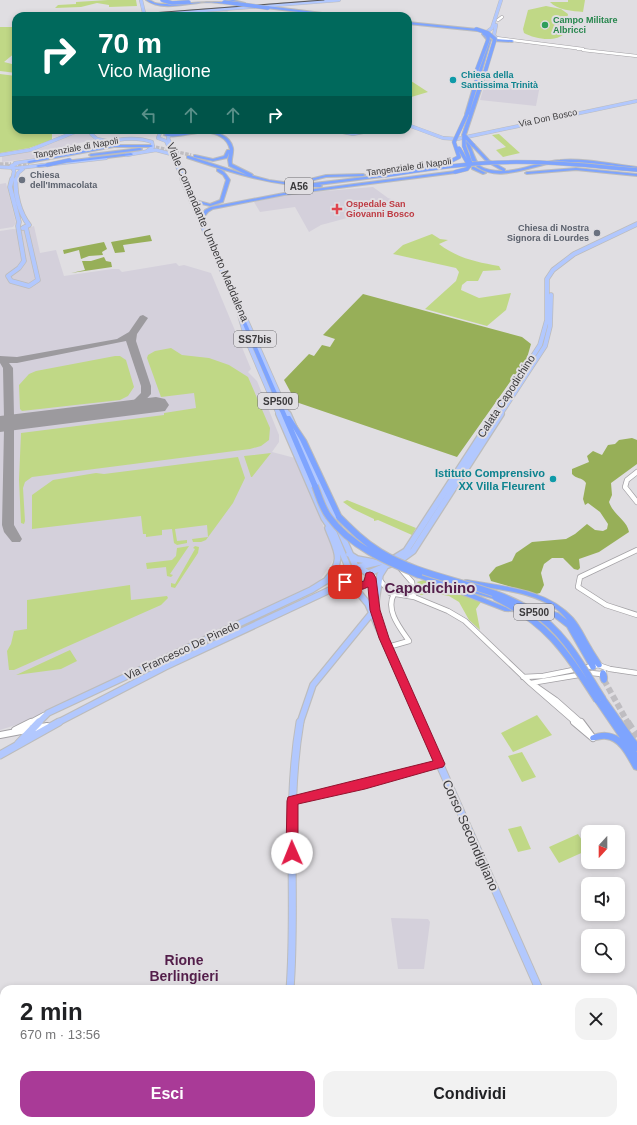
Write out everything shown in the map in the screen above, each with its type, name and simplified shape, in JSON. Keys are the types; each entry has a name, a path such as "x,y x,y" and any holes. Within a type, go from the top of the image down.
{"highway":[{"path":"148,0 152,3 161,5 208,1 300,12"},
{"path":"162,0 170,3 201,0"},
{"path":"212,0 306,12"},
{"path":"223,0 243,4"},
{"path":"229,0 243,4"},
{"path":"412,23 473,29 487,35 488,41 474,79 473,93"},
{"path":"202,217 206,211 212,208 284,194 352,186 446,164 456,160 459,155 454,145 455,139 478,93 495,42 493,36 476,29 412,23"},
{"path":"469,163 458,144 488,46 489,40 486,33"},
{"path":"481,39 488,38"},
{"path":"469,163 464,146 464,135 473,93 488,46 495,39 512,41"},
{"path":"167,136 181,134"},
{"path":"167,136 184,134"},
{"path":"189,156 218,160 227,156 228,149 221,139 209,134"},
{"path":"214,134 229,142 231,148 230,165 256,177"},
{"path":"464,135 478,166 488,171 520,171 560,161 637,172"},
{"path":"466,139 496,167 505,170 520,171"},
{"path":"72,153 93,147 117,144 139,143 150,148"},
{"path":"38,166 110,151 150,148"},
{"name":"Tangenziale di Napoli","path":"29,165 113,149 150,148"},
{"path":"29,165 131,154"},
{"name":"Tangenziale di Napoli","path":"189,156 198,161 264,181 304,186 340,185 439,168 486,163 556,163 637,172"},
{"name":"Tangenziale di Napoli","path":"189,156 256,177 293,183 315,184 501,165 556,166 637,172"},
{"path":"382,178 462,171 468,168 473,157"},
{"path":"194,201 206,205 219,203 228,182 227,178 221,172 198,161"},
{"path":"473,168 482,172 497,174 576,169 637,172"},
{"path":"238,174 278,186 326,189"},
{"name":"Tangenziale di Napoli","path":"293,183 305,182 326,176 346,174 382,178"},
{"name":"SP500","path":"241,315 327,513 337,525 382,558 419,575 495,597 530,616 546,628 559,643 637,748"},
{"name":"SP500","path":"288,417 303,440 339,517 357,536 376,549 404,564 440,577 497,593 534,612 564,641 637,758"},
{"path":"419,575 505,609 540,610 556,615 569,625 598,668"},
{"path":"440,577 523,592 551,603 572,621 604,680"},
{"path":"593,738 604,735 612,736 616,739 637,767"}],"main road":[{"path":"141,0 144,12"},
{"path":"170,12 317,0"},
{"path":"173,12 339,0"},
{"path":"495,39 494,35 503,0"},
{"path":"486,33 492,28 503,0"},
{"name":"Via Don Bosco","path":"412,126 446,139 459,138 637,100"},
{"path":"1,155 30,150 70,134"},
{"path":"91,134 97,139 113,141"},
{"path":"139,139 156,136"},
{"path":"0,165 72,153 91,146 113,141 145,139 156,136"},
{"name":"Viale Comandante Umberto Maddalena","path":"156,136 167,136"},
{"name":"Viale Comandante Umberto Maddalena","path":"156,136 166,142 349,554 357,567"},
{"name":"Viale Comandante Umberto Maddalena","path":"163,140 167,136"},
{"name":"Viale Comandante Umberto Maddalena","path":"167,136 202,217 209,239"},
{"path":"145,139 153,144 153,147 150,148"},
{"path":"0,165 13,168 29,165 38,166 63,164 131,154 150,148 162,150 171,154"},
{"path":"18,163 13,164 14,171 10,186 19,226 24,261 19,268 8,276 11,281 29,286 38,280 15,185 18,173 29,165"},
{"name":"Calata Capodichino","path":"357,567 393,559 408,549 543,346 549,313 550,273 557,266 583,251 637,224"},
{"path":"19,226 26,226"},
{"name":"Calata Capodichino","path":"613,237 637,228"},
{"name":"Viale Comandante Umberto Maddalena","path":"219,261 241,315 242,329 326,522 334,533 347,570"},
{"name":"Calata Capodichino","path":"369,575 394,564 413,551 471,453"},
{"path":"325,583 336,568 339,559 326,522"},
{"path":"349,554 358,559 378,562"},
{"path":"357,567 365,570 369,575 369,580 366,584 350,585 344,579 347,570 357,567"},
{"path":"374,606 380,580 385,567"},
{"name":"Via Francesco De Pinedo","path":"18,744 48,713 325,583 347,570"},
{"name":"Corso Secondigliano","path":"369,575 374,584 374,606 384,638"},
{"name":"Via Francesco De Pinedo","path":"18,744 139,679 334,588 350,585"},
{"name":"Corso Secondigliano","path":"350,585 362,595 384,638 537,985"},
{"path":"290,985 292,956 292,801 298,735 313,684 371,614"},
{"path":"0,755 18,744"},
{"path":"292,801 365,784 439,764"}],"street":[{"path":"498,20 502,16"},
{"path":"512,41 637,56"},
{"path":"637,472 627,480 625,487 637,502"},
{"path":"637,550 580,577 578,581 578,587 589,597 605,605 637,615"},
{"path":"394,564 411,579 414,597"},
{"path":"380,580 385,589 394,594 414,597 448,611 462,619 530,683 593,738"},
{"path":"388,647 410,641 394,617 391,602 394,594"},
{"path":"523,676 543,676 598,668 637,672"},
{"path":"530,683 545,682 598,668"},
{"path":"530,683 543,676"},
{"path":"544,690 542,686 545,682"},
{"path":"530,683 544,690 578,720 593,738"},
{"path":"6,734 48,713"},
{"path":"0,735 50,726"},
{"path":"23,730 26,733 25,738"}],"shaded area":[{"path":"227,10 228,12 201,12"},
{"path":"486,80 540,85 536,106 480,100"},
{"path":"75,134 89,134 95,140 74,144 75,151 58,153 58,155 2,162 2,156 36,149"},
{"path":"6,183 16,223 13,227 0,229 0,184"},
{"name":"Ospedale San Giovanni Bosco","path":"373,187 388,198 403,203 321,225 309,232 295,207 260,212 254,202 291,194"},
{"path":"34,226 40,253 56,250 64,276 112,269 119,269 122,272 176,263 179,266 184,265 211,273 251,369 248,372 257,381 279,435 279,442 272,452 295,458 336,556 319,582 304,591 22,723 0,730 0,231 13,229 23,230"},
{"path":"391,918 428,919 430,922 424,969 398,969"}],"green space":[{"path":"136,0 137,6 109,7 109,5 97,3 81,7 55,8 58,5 76,4 76,2"},
{"path":"568,0 585,0 583,12 570,11 557,7 550,2 568,2"},
{"name":"Campo Militare Albricci","path":"546,6 561,9 568,14 565,33 556,38 545,39 524,33 523,29 528,10"},
{"path":"0,27 12,27 12,55 4,62 12,64 12,72 0,71"},
{"path":"0,74 12,76 12,134 52,134 52,140 29,148 0,153"},
{"path":"412,82 428,92 412,97"},
{"path":"499,134 520,153 503,157 496,150 506,147 492,135"},
{"path":"432,234 440,239 448,240 439,244 453,253 475,261 499,266 501,270 483,271 478,281 467,281 462,285 461,290 479,298 511,293 506,310 487,326 425,309 456,281 459,272 456,268 393,254 403,245"},
{"path":"150,235 152,241 123,245 125,252 115,253 111,242"},
{"path":"104,242 107,249 102,252 103,255 89,256 81,259 79,250 64,254 63,250"},
{"path":"104,257 106,261 111,262 112,267 71,273 85,270 82,261 91,261"},
{"path":"363,294 522,337 531,344 527,358 457,457 296,402 284,380 309,354 314,356 322,345 330,347 335,339 323,335"},
{"path":"171,348 182,355 209,358 229,365 248,377 270,428 269,440 261,446 250,449 32,477 25,482 23,488 25,521 24,524 21,523 19,480 21,433 164,415 164,413 196,408 194,393 161,397 147,358 148,355 155,351"},
{"path":"120,356 126,360 134,387 128,396 120,400 22,411 20,409 19,385 29,374 36,371"},
{"path":"632,438 637,440 637,464 611,483 612,495 609,502 614,511 626,524 629,532 599,552 579,559 580,568 578,570 574,569 563,558 552,558 544,564 541,573 544,585 540,593 536,594 491,581 489,575 496,567 512,561 516,553 532,542 566,539 587,524 595,530 603,531 607,529 608,524 600,512 588,503 585,505 583,499 586,483 572,474 572,469 589,462 587,456 593,451 602,455 608,445 615,444 619,440"},
{"path":"271,453 252,477 251,477 244,456"},
{"path":"238,457 245,478 233,503 206,540 201,542 193,542 192,539 208,537 207,525 175,529 177,541 187,540 187,543 177,545 174,543 172,529 162,530 162,535 146,537 146,534 143,534 141,516 32,529 32,495 53,480 96,473 104,474"},
{"path":"347,500 416,528 412,535 378,520 374,521 374,519 353,509 343,502"},
{"path":"189,546 170,574 173,575 171,577 167,576 166,567 147,569 146,563 172,560 176,556 177,548"},
{"path":"195,546 199,547 198,553 175,588 171,587 171,583 175,584 195,549 193,548"},
{"path":"424,580 481,602 476,609 480,630 469,620 459,602 449,596 438,594 420,595 421,586 417,582"},
{"path":"130,585 131,600 167,596 168,598 161,605 14,670 9,670 7,651 11,644 14,631 27,629 27,600"},
{"path":"70,650 77,661 61,669 16,675"},
{"path":"537,715 552,735 513,752 501,733"},
{"path":"522,752 536,777 522,782 508,756"},
{"path":"521,826 531,849 518,852 508,829"},
{"path":"578,834 581,839 581,853 559,863 549,847"}],"taxiway":[{"path":"132,334 143,318"},
{"path":"2,359 17,360 120,341 132,334"},
{"path":"116,410 136,404 146,394 146,386 131,341 132,334"},
{"path":"2,359 8,368 9,418 15,421 24,421 12,425 9,430 8,525 10,532 16,539"}],"runway":[{"path":"0,424 156,405"}],"tunnel":[{"path":"151,146 191,155"},
{"path":"0,164 11,164"},
{"path":"8,166 29,165"},
{"path":"604,680 628,723"},
{"path":"627,722 637,737"}],"tram line":[{"path":"165,12 324,0"}],"place":[{"name":"Campo Militare Albricci","path":"545,25"},
{"name":"Chiesa della Santissima Trinità","path":"453,80"},
{"name":"Chiesa dell'Immacolata","path":"22,180"},
{"name":"Ospedale San Giovanni Bosco","path":"337,209"},
{"name":"Chiesa di Nostra Signora di Lourdes","path":"597,233"},
{"name":"Istituto Comprensivo XX Villa Fleurent","path":"553,479"}],"district":[{"name":"Capodichino","path":"430,588"},
{"name":"Rione Berlingieri","path":"184,968"}],"route":[{"path":"292,853 292,801 365,784 439,764 384,638 375,610 373,592 374,584 372,578 370,576 368,583 360,587 353,587 345,582"}]}
